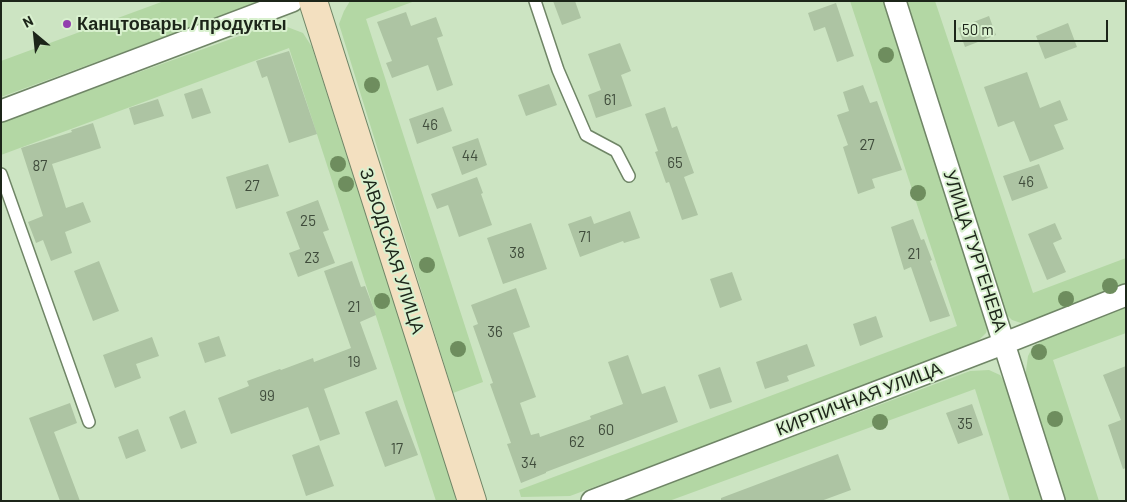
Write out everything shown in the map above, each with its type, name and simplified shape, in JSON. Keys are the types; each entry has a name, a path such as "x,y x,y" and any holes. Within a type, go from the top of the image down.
{"main road":[{"name":"ЗАВОДСКАЯ УЛИЦА","path":"313,1 472,501"}],"street":[{"path":"1,111 292,1"},
{"name":"УЛИЦА ТУРГЕНЕВА","path":"895,1 1054,501"},
{"name":"КИРПИЧНАЯ УЛИЦА","path":"592,501 1126,295"}],"lane":[{"path":"535,1 558,70 586,135 616,151 629,176"},
{"path":"1,174 89,422"}],"green space":[{"path":"164,1 262,1 1,97 1,61"},
{"path":"350,1 415,1 366,19 483,382 453,393 339,24"},
{"path":"850,1 886,1 988,326 986,333 978,341 964,349 570,496 521,497 519,490 957,326"},
{"path":"902,1 935,1 1033,293 1126,258 1126,286 1042,318 1021,323 1012,320 1003,311"},
{"path":"282,25 303,33 312,47 456,501 436,501 289,48 1,155 1,122 267,26"},
{"path":"1126,307 1126,333 1053,360 1099,501 1064,501 1025,378 1028,356 1031,350 1046,337"},
{"path":"989,370 1000,375 1005,383 1043,501 1010,501 975,389 669,501 622,501 970,371"}],"building":[{"path":"553,1 575,1 581,18 562,25"},
{"path":"836,3 854,56 837,62 825,27 814,31 808,13"},
{"path":"406,12 411,26 436,17 443,36 437,38 453,85 437,91 428,65 392,78 386,63 392,61 377,22"},
{"path":"989,16 996,35 965,47 958,28"},
{"path":"1068,23 1077,47 1045,59 1036,36"},
{"path":"620,43 631,71 621,75 632,106 596,118 588,95 601,90 588,54"},
{"path":"289,51 317,134 289,143 267,76 262,78 256,61"},
{"path":"1027,72 1040,108 1060,100 1068,120 1054,125 1064,149 1030,162 1014,121 998,127 984,87"},
{"path":"549,84 557,105 526,116 518,95"},
{"path":"863,85 870,103 877,101 902,170 872,179 875,188 858,194 843,147 848,145 837,115 849,111 843,92"},
{"path":"202,88 211,113 192,119 184,94"},
{"path":"158,99 164,116 134,125 129,108"},
{"path":"443,107 452,131 417,144 409,119"},
{"path":"665,107 672,128 677,126 694,173 684,177 698,215 682,220 669,182 666,183 655,152 658,151 645,114"},
{"path":"93,123 101,148 52,164 66,208 83,202 91,222 65,232 72,253 51,261 43,240 36,243 28,222 43,216 21,148 72,132 71,130"},
{"path":"478,138 487,165 462,175 452,147"},
{"path":"268,164 279,196 236,209 226,177"},
{"path":"1039,164 1048,188 1012,201 1003,176"},
{"path":"477,177 492,225 459,237 448,205 437,209 431,194"},
{"path":"318,200 329,230 323,232 335,263 298,277 289,253 300,249 286,212"},
{"path":"630,211 640,238 624,243 623,241 580,257 568,224 591,216 594,224"},
{"path":"913,219 921,240 924,239 950,316 930,322 911,267 904,270 891,227"},
{"path":"531,223 547,269 503,284 487,238"},
{"path":"1055,223 1062,239 1053,243 1066,272 1047,280 1028,234"},
{"path":"99,261 119,311 93,321 74,271"},
{"path":"352,261 361,287 365,286 376,315 360,322 377,369 324,389 340,434 320,441 308,407 231,434 218,398 249,386 247,381 313,358 314,362 351,348 324,271"},
{"path":"732,272 742,300 720,308 710,279"},
{"path":"516,288 530,327 513,333 536,397 520,403 531,435 539,433 540,437 591,419 590,416 623,404 608,362 628,355 642,394 665,386 678,422 521,483 507,444 511,443 490,384 493,383 473,326 478,324 471,305"},
{"path":"876,316 883,337 860,346 853,324"},
{"path":"219,336 226,356 205,363 198,343"},
{"path":"152,337 159,356 136,364 141,378 115,388 103,355"},
{"path":"807,344 815,366 787,376 789,381 765,389 756,362"},
{"path":"1126,366 1126,468 1123,469 1108,425 1121,420 1103,375"},
{"path":"720,367 732,402 710,409 698,375"},
{"path":"397,400 418,455 385,467 365,412"},
{"path":"70,403 77,423 54,432 80,501 60,501 29,418"},
{"path":"972,404 983,435 958,444 946,413"},
{"path":"185,410 197,443 181,449 169,417"},
{"path":"138,429 146,451 126,459 118,437"},
{"path":"319,445 334,486 306,496 292,455"},
{"path":"838,454 851,490 821,501 721,501 721,498"}],"place":[{"name":"Канцтовары /продукты","path":"67,24"}]}
